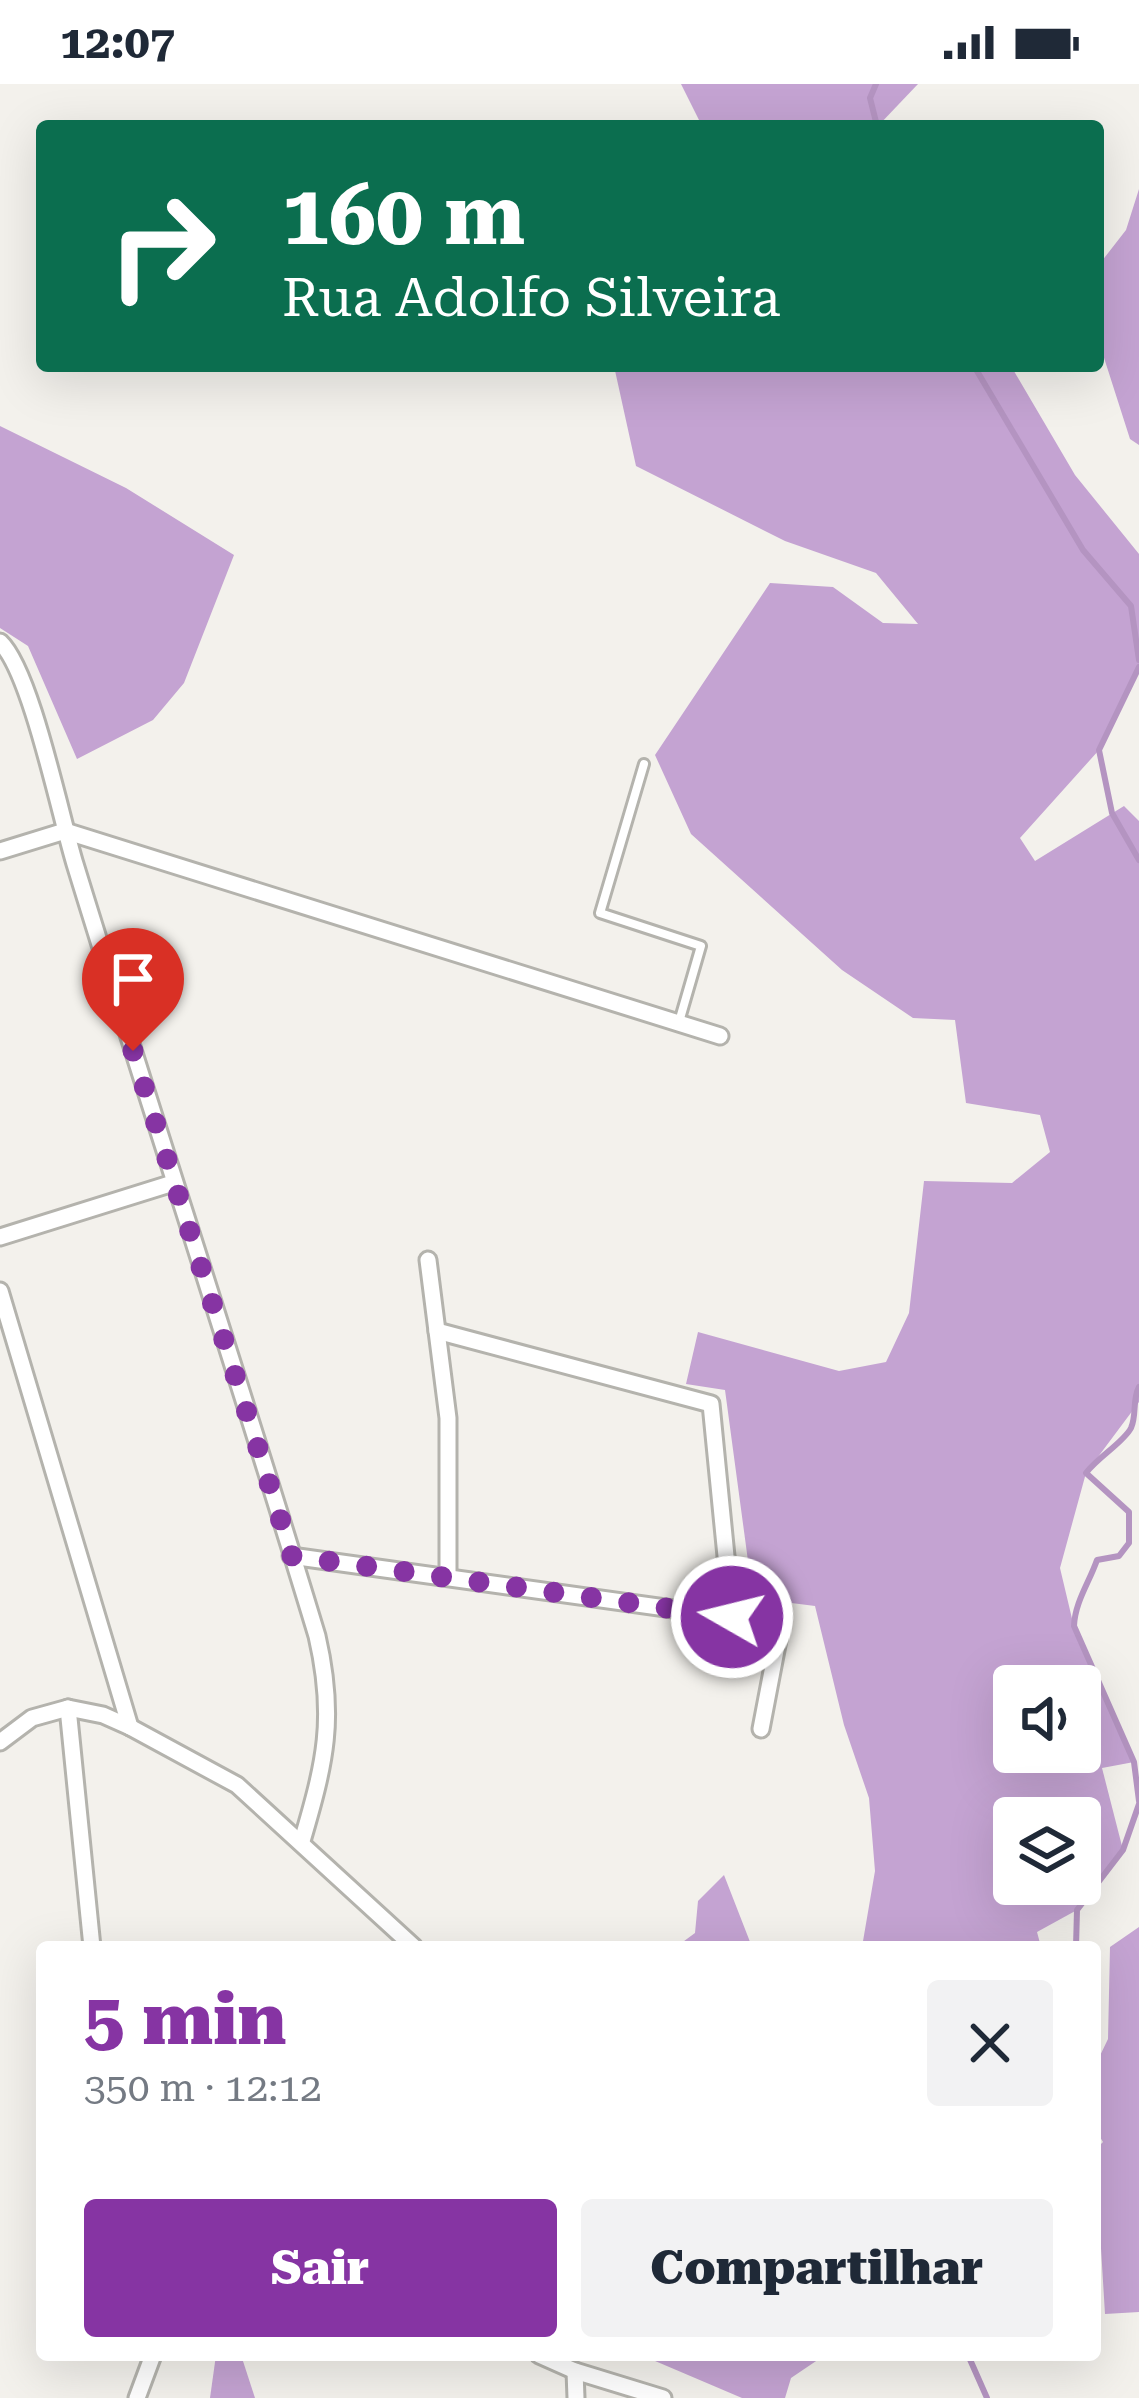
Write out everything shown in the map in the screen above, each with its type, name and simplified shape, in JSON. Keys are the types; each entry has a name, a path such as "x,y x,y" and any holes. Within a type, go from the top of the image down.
{"street":[{"path":"0,642 12,654 23,681 173,1184 317,1636 329,1700 323,1764 302,1841"},
{"path":"0,851 65,831 720,1036"},
{"path":"0,1237 173,1184"},
{"path":"428,1261 448,1418 448,1575"},
{"path":"0,1292 130,1727"},
{"path":"436,1331 711,1404 732,1617"},
{"path":"292,1556 782,1624 761,1730"},
{"path":"68,1708 91,1941"},
{"path":"0,1742 32,1718 68,1708 130,1727 214,1769 302,1841 408,1941"},
{"path":"137,2398 151,2361"},
{"path":"552,2361 663,2398"},
{"path":"575,2371 576,2398"}],"lane":[{"path":"644,764 600,914 701,946 679,1023"}],"shaded area":[{"path":"681,84 918,84 884,120 699,120"},
{"path":"1139,189 1139,445 1130,439 1104,358 1104,258 1126,230"},
{"path":"615,372 1015,372 1075,475 1139,554 1139,667 1099,750 1020,838 1035,861 1124,806 1139,821 1139,1402 1086,1473 1060,1568 1074,1627 1091,1665 993,1665 993,1773 1101,1773 1101,1688 1134,1762 1102,1768 1123,1850 1101,1879 1101,1797 993,1797 993,1905 1081,1905 1037,1932 1039,1941 863,1941 875,1871 869,1798 844,1725 815,1606 753,1598 725,1390 686,1384 698,1332 839,1371 886,1362 909,1313 924,1181 1012,1183 1050,1152 1040,1115 966,1103 955,1020 913,1018 842,970 691,834 655,755 770,583 833,587 883,623 918,624 876,573 785,541 636,466"},
{"path":"0,426 126,488 234,555 184,683 153,720 77,759 28,646 0,628"},
{"path":"724,1875 750,1941 684,1941 695,1933 698,1901"},
{"path":"1139,1927 1139,2312 1105,2314 1101,2054 1108,2039 1110,1947"},
{"path":"215,2361 243,2361 255,2398 210,2398"},
{"path":"655,2361 816,2361 791,2378 785,2398 742,2398"}],"waterway":[{"path":"876,84 870,98 876,120"},
{"path":"978,372 1083,550 1131,606 1139,660"},
{"path":"1139,667 1099,750 1112,813 1139,860"},
{"path":"1139,1387 1131,1428 1086,1473 1129,1512 1129,1543 1119,1556 1097,1560 1074,1626 1134,1762 1139,1801"},
{"path":"1076,1941 1077,1910 1123,1850 1139,1804"},
{"path":"971,2361 987,2398"}],"route":[{"path":"133,1051 292,1556 732,1617"}]}
